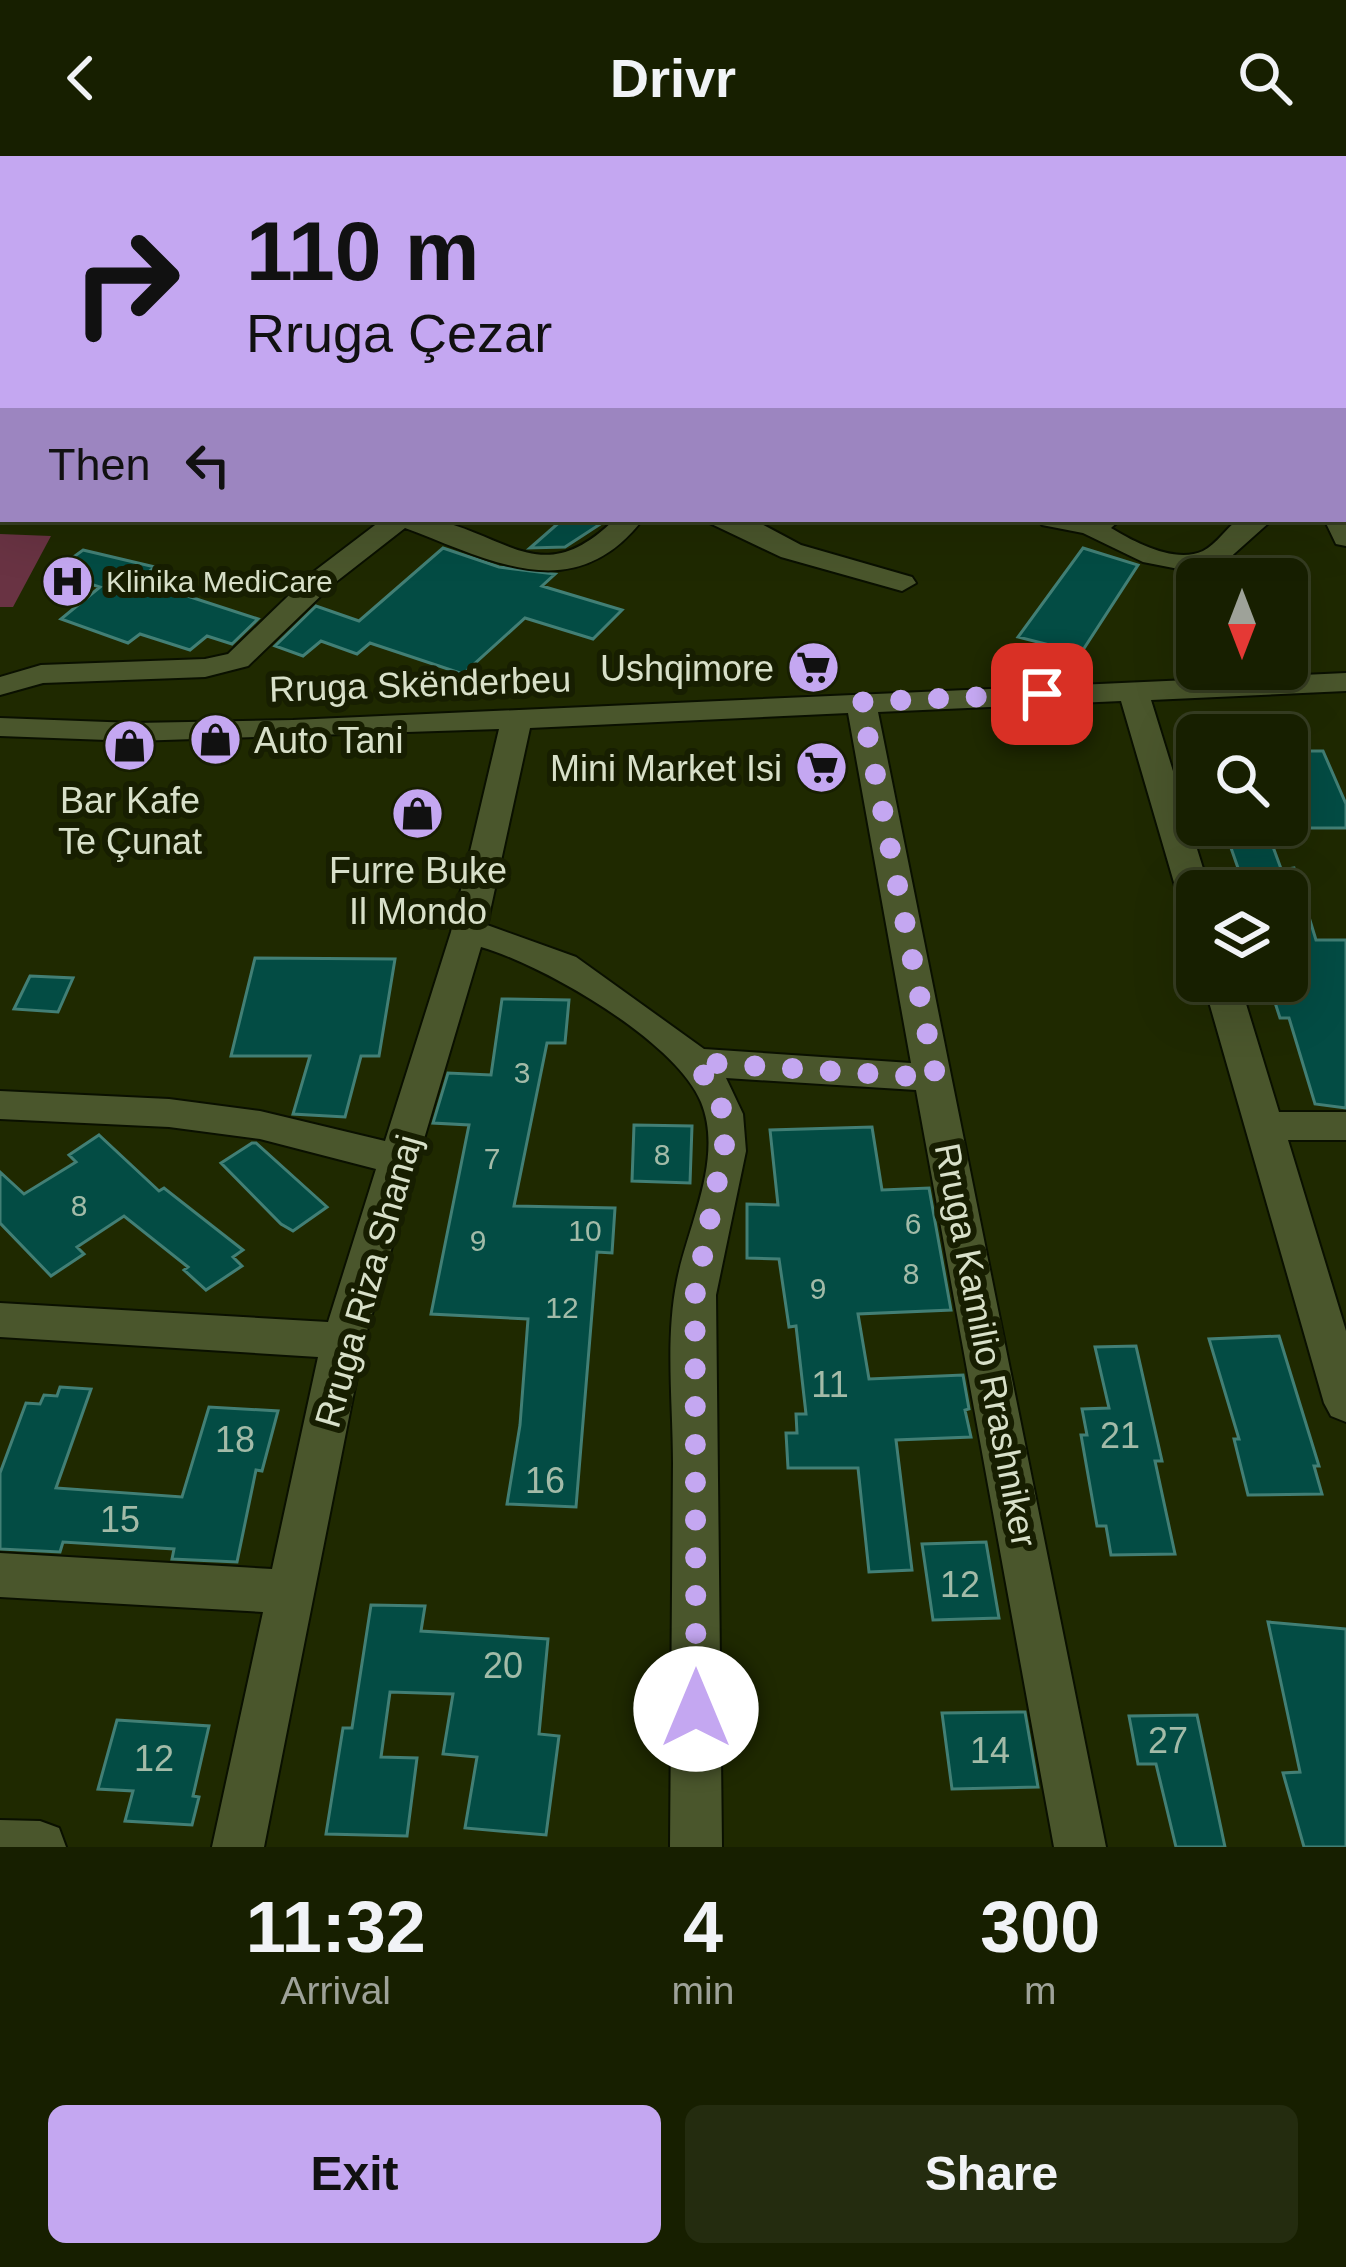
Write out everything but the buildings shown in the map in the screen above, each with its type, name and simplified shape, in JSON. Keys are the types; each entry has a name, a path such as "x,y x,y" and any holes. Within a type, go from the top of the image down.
{"street":[{"path":"0,686 41,674 205,668 238,660 322,579 399,522"},
{"path":"412,522 532,562 560,565 582,560 626,522"},
{"path":"724,522 791,551 902,583"},
{"path":"1100,523 1106,540 1125,548 1201,562 1216,556 1238,529 1253,522"},
{"name":"Rruga Skënderbeu","path":"0,727 211,732 1346,682"},
{"path":"1132,690 1187,870"},
{"name":"Rruga Kamilio Rrashniker","path":"861,702 1080,1847"},
{"name":"Rruga Riza Shanaj","path":"238,1847 344,1341 468,932 517,719"},
{"path":"468,932 532,950 567,967 695,1062 719,1098 727,1132 695,1295 696,1847"},
{"path":"1227,1002 1346,1403"},
{"path":"695,1062 936,1078"},
{"path":"0,1105 169,1113 260,1125 401,1160"},
{"path":"1264,1126 1346,1126"},
{"path":"0,1320 344,1341"},
{"path":"0,1575 290,1592"},
{"path":"0,1846 40,1847"}],"shaded area":[{"path":"0,534 51,536 13,607 0,607"}],"place":[{"name":"Klinika MediCare","path":"67,581"},
{"name":"Ushqimore","path":"813,668"},
{"name":"Auto Tani","path":"215,740"},
{"name":"Bar Kafe Te Çunat","path":"130,745"},
{"name":"Mini Market Isi","path":"821,768"},
{"name":"Furre Buke Il Mondo","path":"418,814"}],"route":[{"path":"696,1709 695,1295 727,1132 719,1098 695,1062 936,1078 861,702 1042,694"}]}
